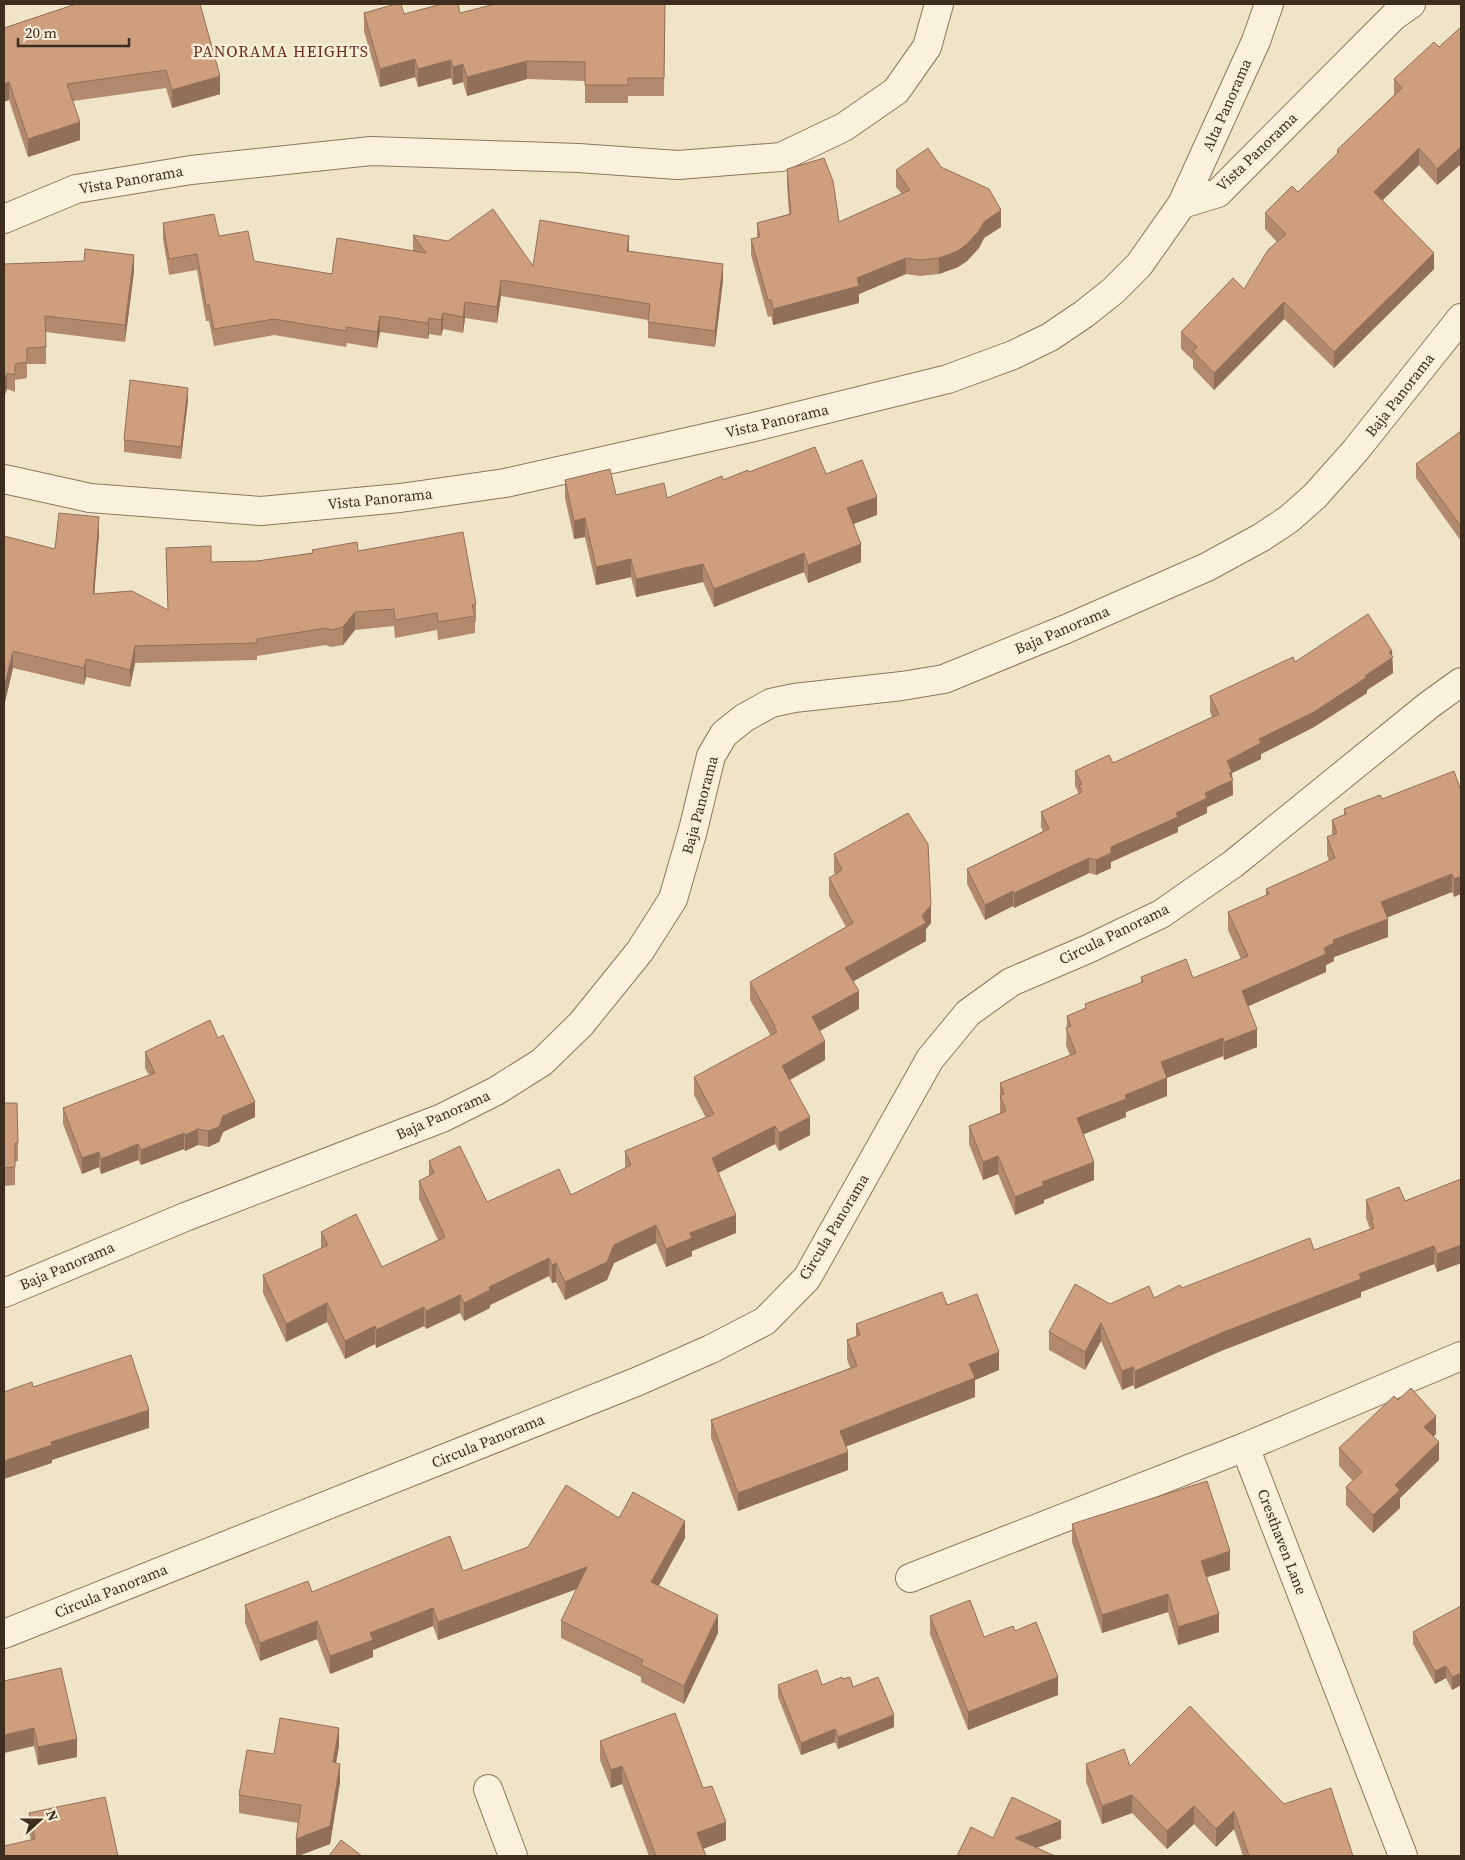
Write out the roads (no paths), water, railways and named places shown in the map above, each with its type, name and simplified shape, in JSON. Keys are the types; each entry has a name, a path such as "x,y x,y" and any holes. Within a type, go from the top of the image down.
{"street":[{"name":"Vista Panorama","path":"4,219 76,189 191,170 371,151 578,158 678,165 781,157 844,127 896,90 927,48 939,4"},
{"name":"Alta Panorama","path":"1182,204 1256,41 1269,4"},
{"name":"Vista Panorama","path":"4,478 90,498 260,511 400,498 505,483 754,427 948,379 1012,356 1050,337 1113,291 1139,264 1182,204 1218,193 1394,16 1411,4"},
{"name":"Baja Panorama","path":"4,1293 185,1217 442,1118 496,1091 542,1062 581,1024 634,959 672,899 693,830 712,756 724,734 744,718 771,703 794,698 902,686 944,679 1066,629 1207,567 1262,537 1290,519 1315,496 1356,451 1461,318"},
{"name":"Circula Panorama","path":"4,1634 636,1382 711,1349 765,1321 807,1278 930,1059 968,1012 1011,982 1088,949 1160,914 1233,864 1429,705 1461,682"},
{"path":"910,1578 1245,1446 1461,1356"},
{"name":"Cresthaven Lane","path":"1245,1446 1403,1856"},
{"path":"488,1789 513,1856"}],"district":[{"name":"PANORAMA HEIGHTS","path":"281,51"}]}
